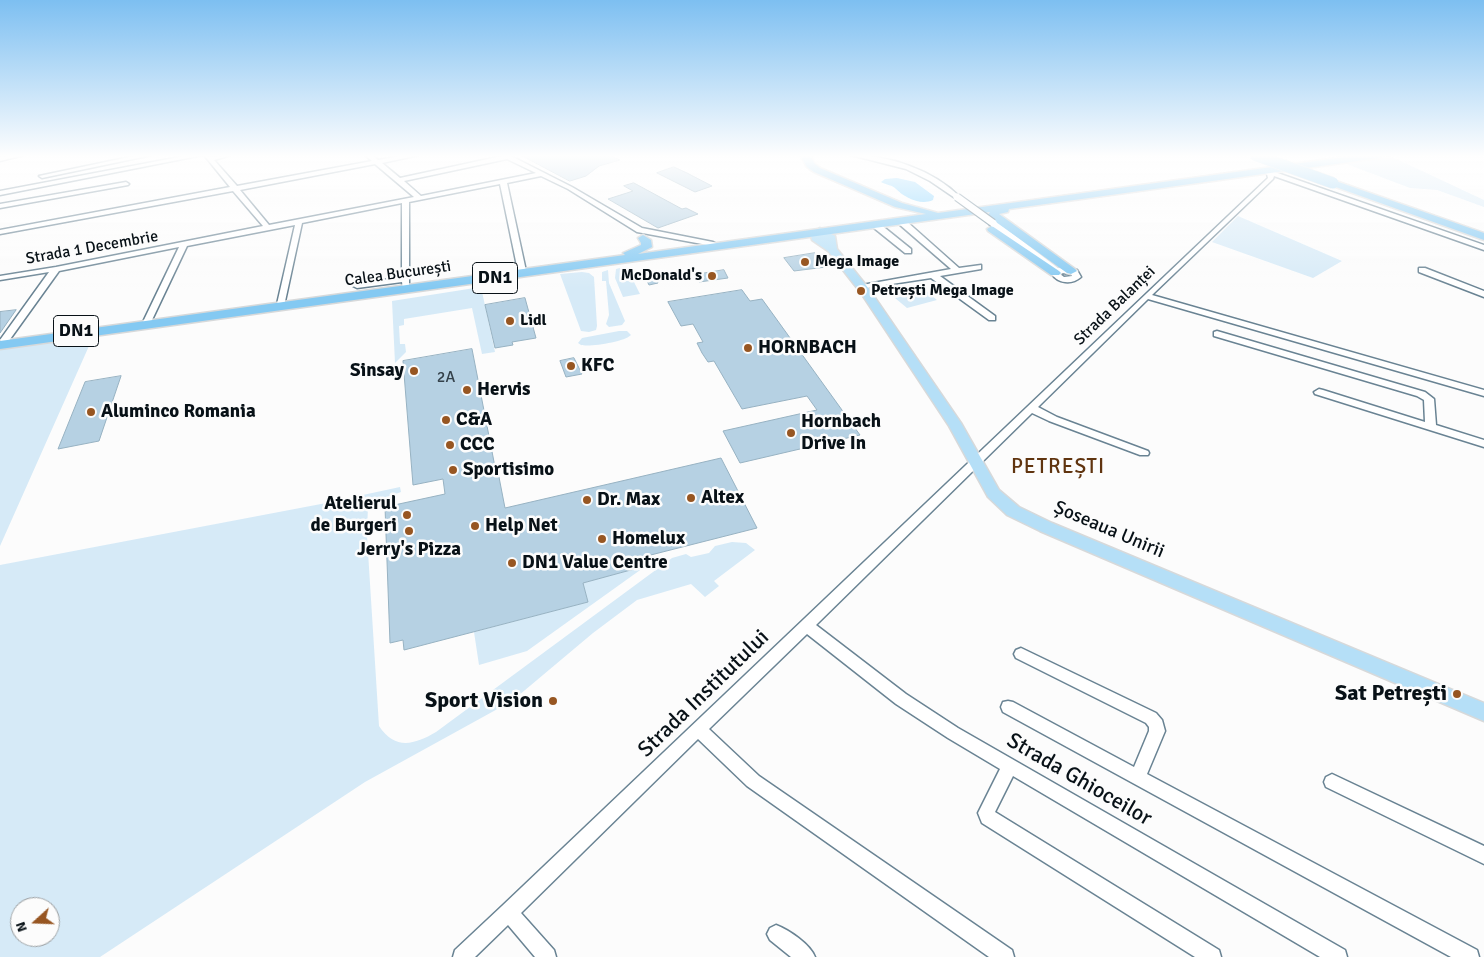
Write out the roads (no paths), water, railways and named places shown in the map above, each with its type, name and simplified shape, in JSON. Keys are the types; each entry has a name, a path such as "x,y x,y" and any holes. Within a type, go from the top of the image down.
{"highway":[{"path":"887,200 899,205 941,214"},
{"path":"406,285 434,289 750,249 762,241 800,235 824,237 899,221 1043,200"},
{"path":"824,237 841,231 899,221 1062,200"},
{"path":"1384,200 1484,237"},
{"path":"1389,200 1484,231"},
{"path":"1052,201 1042,205 996,211 993,215 1062,271"},
{"path":"899,205 905,212 899,221"},
{"path":"917,220 930,221 973,216 1062,271"},
{"name":"Calea București","path":"2,342 406,285 713,244 800,235"},
{"path":"583,262 643,249 648,244 642,238 659,244 676,242 713,244"},
{"name":"Calea București","path":"2,342 406,285"}],"main road":[{"name":"Șoseaua Unirii","path":"824,237 862,287 956,426 988,486 998,500 1026,518 1484,712"}],"street":[{"path":"0,206 36,200"},
{"path":"0,232 177,200"},
{"path":"244,200 268,228"},
{"name":"Strada 1 Decembrie","path":"0,278 56,269 412,200"},
{"path":"507,200 522,271"},
{"path":"589,200 635,228 676,242"},
{"path":"962,200 1045,261 1062,271"},
{"name":"Strada Balanței","path":"976,462 1248,200"},
{"path":"1348,200 1484,248"},
{"path":"357,286 406,285 406,201"},
{"path":"899,221 958,271"},
{"path":"281,304 298,222"},
{"path":"876,226 908,251"},
{"path":"147,322 184,244"},
{"path":"862,287 978,267"},
{"path":"2,342 56,269"},
{"path":"1422,270 1484,294"},
{"path":"933,275 992,318"},
{"path":"1146,296 1484,393"},
{"path":"1217,334 1426,396 1429,398 1431,428"},
{"path":"1319,392 1484,444"},
{"path":"1031,408 1053,419 1144,453"},
{"name":"Strada Institutului","path":"462,957 976,462"},
{"name":"Strada Ghioceilor","path":"807,625 816,635 901,699 1009,767 1338,957"},
{"path":"1021,654 1151,718 1157,725 1156,731 1138,778"},
{"path":"1008,708 1470,957"},
{"path":"698,729 753,781 1005,957"},
{"path":"1009,767 986,812 988,817 1212,957"},
{"path":"1332,782 1484,855"},
{"path":"508,912 547,957"},
{"path":"776,934 806,957"}],"water":[{"path":"912,200 933,200 928,202"}],"place":[{"name":"Mega Image","path":"805,262"},
{"name":"McDonald's","path":"712,276"},
{"name":"Petrești Mega Image","path":"861,291"},
{"name":"Lidl","path":"510,321"},
{"name":"HORNBACH","path":"748,348"},
{"name":"KFC","path":"571,366"},
{"name":"Sinsay","path":"414,371"},
{"name":"Hervis","path":"467,390"},
{"name":"Aluminco Romania","path":"91,412"},
{"name":"C&A","path":"446,420"},
{"name":"Hornbach Drive In","path":"791,433"},
{"name":"CCC","path":"450,445"},
{"name":"Sportisimo","path":"453,470"},
{"name":"Altex","path":"691,498"},
{"name":"Dr. Max","path":"587,500"},
{"name":"Atelierul de Burgeri","path":"407,515"},
{"name":"Help Net","path":"475,526"},
{"name":"Jerry's Pizza","path":"409,531"},
{"name":"Homelux","path":"602,539"},
{"name":"DN1 Value Centre","path":"512,563"},
{"name":"Sat Petrești","path":"1457,694"},
{"name":"Sport Vision","path":"553,701"}],"district":[{"name":"PETREȘTI","path":"1058,467"}]}
